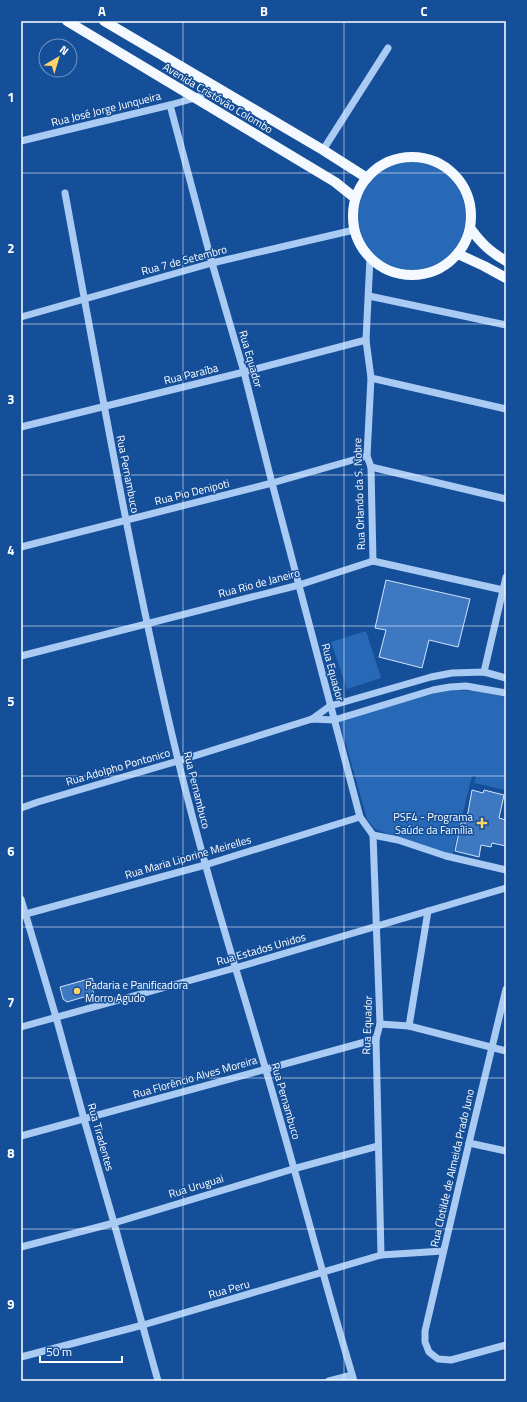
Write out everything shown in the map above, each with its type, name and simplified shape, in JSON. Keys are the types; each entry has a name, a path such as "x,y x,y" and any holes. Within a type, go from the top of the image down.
{"main road":[{"name":"Avenida Cristóvão Colombo","path":"66,21 335,182 356,198"},
{"name":"Avenida Cristóvão Colombo","path":"104,21 216,86 367,178"},
{"path":"402,158 418,158 433,162 448,169 459,181 467,195 471,210 470,228 465,242 458,254 444,266 430,273 414,275 398,274 383,268 370,258 360,245 354,230 353,214 356,198 362,184 367,178 386,163 402,158"},
{"path":"470,228 491,252 506,261"},
{"path":"458,254 506,278"}],"street":[{"path":"323,150 388,48"},
{"name":"Rua José Jorge Junqueira","path":"21,141 195,98 216,86"},
{"name":"Rua Equador","path":"170,105 212,263 244,372 360,817 373,835 380,1024 376,1039 382,1255"},
{"name":"Rua Pernambuco","path":"65,193 126,520 147,624 178,761 205,865 266,1068 322,1273 353,1378"},
{"name":"Rua 7 de Setembro","path":"21,316 212,263 354,230"},
{"name":"Rua Orlando da S. Nobre","path":"370,258 366,340 371,378 367,456 371,468 373,561"},
{"path":"369,296 506,324"},
{"name":"Rua Paraíba","path":"21,427 366,340"},
{"path":"371,378 506,409"},
{"name":"Rua Pio Denipoti","path":"21,547 272,483 367,456"},
{"path":"371,468 506,499"},
{"path":"373,561 503,590"},
{"name":"Rua Rio de Janeiro","path":"21,656 299,585 373,561"},
{"path":"484,672 506,577"},
{"name":"Rua Adolpho Pontonico","path":"21,808 312,719 330,706 431,678 452,673 484,672 506,678"},
{"name":"Rua Adolpho Pontonico","path":"312,719 334,720 432,690 450,686 466,686 506,693"},
{"name":"Rua Maria Liporine Meirelles","path":"23,914 205,865 360,817"},
{"path":"373,835 398,840 446,856 506,870"},
{"name":"Rua Estados Unidos","path":"21,1027 235,968 506,888"},
{"name":"Rua Tiradentes","path":"21,899 23,914 56,1018 158,1381"},
{"path":"409,1026 428,911"},
{"name":"Rua Clotilde de Almeida Prado Juno","path":"506,989 443,1251 425,1342 429,1352 438,1359 451,1360 506,1345"},
{"path":"380,1024 409,1026 506,1051"},
{"name":"Rua Florêncio Alves Moreira","path":"21,1136 376,1039"},
{"path":"469,1142 506,1151"},
{"name":"Rua Uruguai","path":"21,1247 114,1223 293,1169 378,1146"},
{"name":"Rua Peru","path":"21,1357 142,1325 382,1255 443,1251"},
{"path":"329,1381 353,1378"}],"shaded area":[{"path":"412,161 433,165 451,177 463,195 467,216 463,237 451,255 433,267 412,271 391,267 373,255 361,237 357,216 361,195 373,177 391,165"},
{"path":"366,631 381,678 347,689 331,642"},
{"path":"454,690 475,691 506,697 506,790 474,783 476,776 472,776 452,857 375,829 367,819 339,719 348,718 437,693"}],"building":[{"path":"386,580 470,599 458,647 429,640 422,668 379,657 386,630 375,628"},
{"name":"PSF4 - Programa Saúde da Família","path":"472,790 483,793 484,790 504,795 499,818 506,820 506,846 492,843 491,847 481,845 479,857 455,851 461,823 466,823"},
{"name":"Padaria e Panificadora Morro Agudo","path":"92,978 95,987 92,988 94,994 67,1002 63,999 60,987"}],"place":[{"name":"PSF4 - Programa Saúde da Família","path":"482,823"},
{"name":"Padaria e Panificadora Morro Agudo","path":"77,991"}]}
